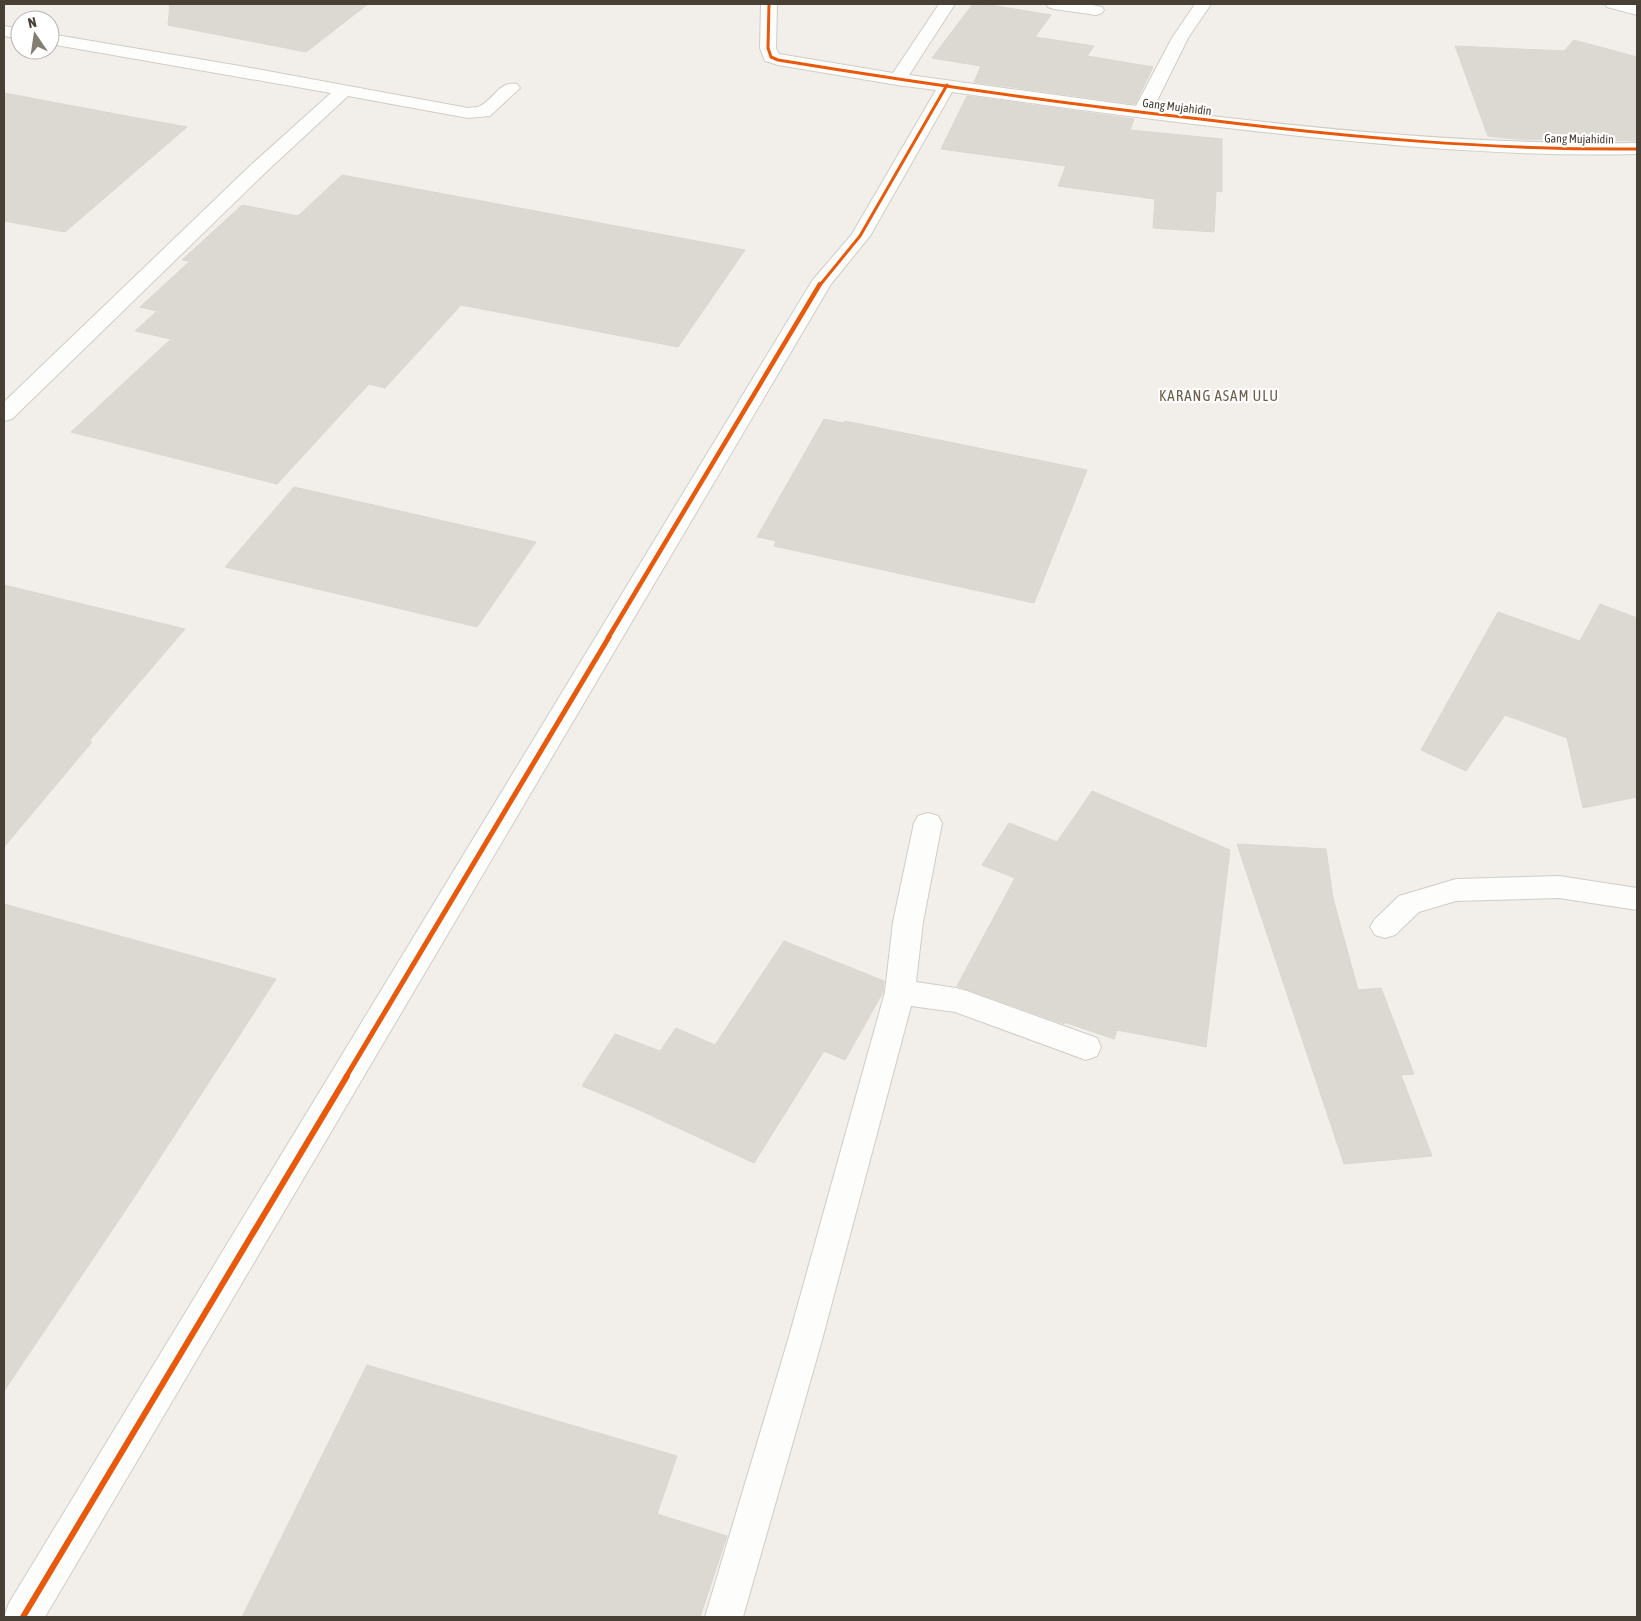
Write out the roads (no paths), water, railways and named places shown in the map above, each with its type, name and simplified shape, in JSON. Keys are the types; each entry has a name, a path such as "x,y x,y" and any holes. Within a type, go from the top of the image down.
{"street":[{"name":"Gang Mujahidin","path":"769,4 768,48 771,56 778,60 897,80 947,85 1142,113 1430,144 1637,150"},
{"path":"897,80 947,4"},
{"path":"1054,4 1096,10"},
{"path":"1142,113 1180,38 1203,4"},
{"path":"1613,4 1637,10"},
{"path":"60,41 468,113 484,112 511,88"},
{"path":"23,1617 822,281 860,236 947,85"},
{"path":"4,414 259,168 345,90"},
{"path":"724,1617 805,1340 900,992 908,922 928,823"},
{"path":"1385,927 1409,904 1456,890 1559,887 1637,899"},
{"path":"900,992 956,1000 1086,1047"}],"district":[{"name":"KARANG ASAM ULU","path":"1219,395"}]}
